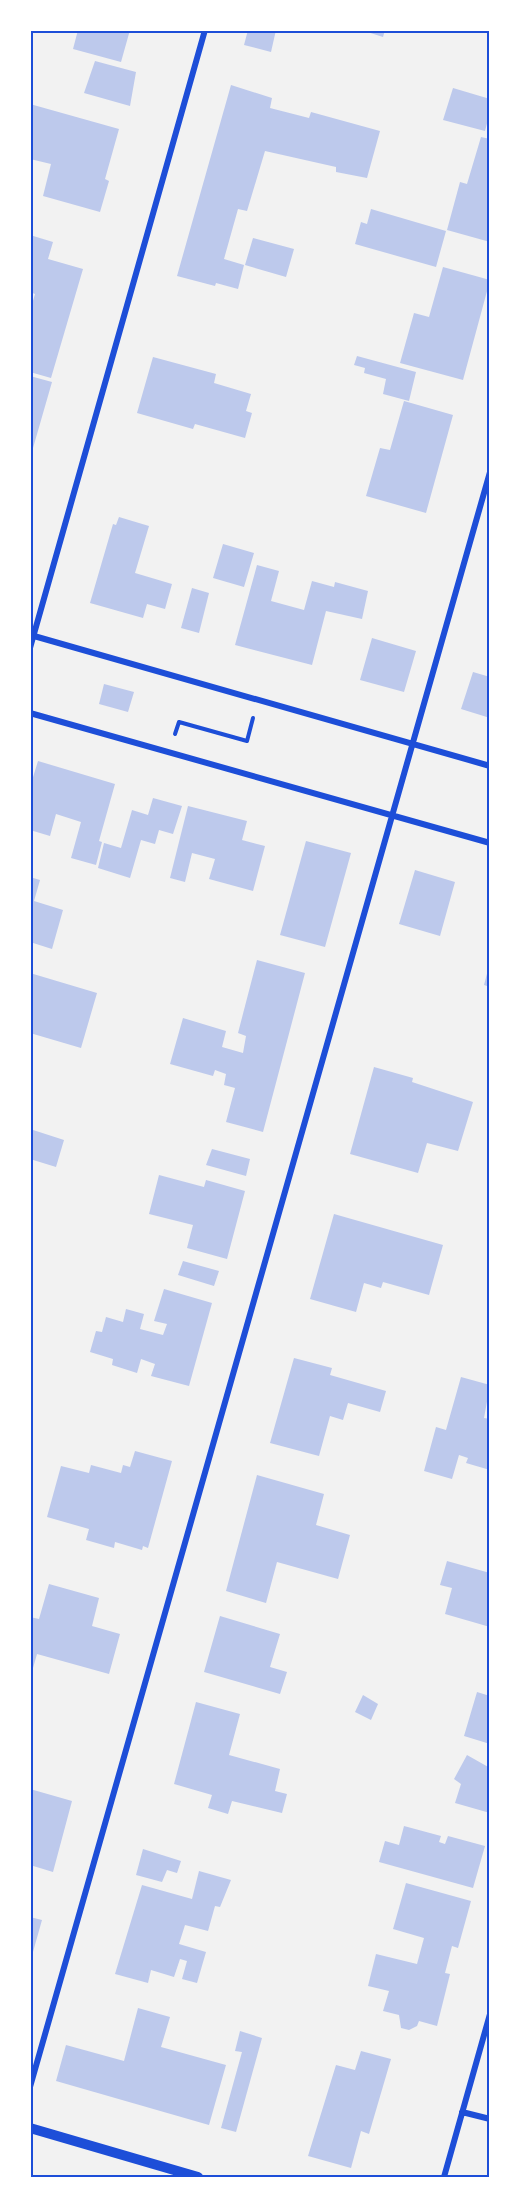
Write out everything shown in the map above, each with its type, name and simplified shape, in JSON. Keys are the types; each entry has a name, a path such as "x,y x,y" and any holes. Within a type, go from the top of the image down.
{"street":[{"path":"30,648 205,30"},
{"path":"30,2086 490,472"},
{"path":"33,636 490,766"},
{"path":"30,713 490,843"},
{"path":"444,2177 490,2014"},
{"path":"462,2112 490,2119"},
{"path":"30,2128 198,2177"}],"path":[{"path":"161,750 175,736 179,722 247,741 254,712 264,702"}],"building":[{"path":"78,30 130,30 121,62 73,49"},
{"path":"248,30 276,30 271,52 244,45"},
{"path":"361,30 385,30 383,37"},
{"path":"95,61 136,72 130,106 84,93"},
{"path":"231,85 272,98 270,108 309,118 311,112 380,131 367,178 336,172 336,167 265,151 247,211 238,209 224,259 244,265 238,289 216,283 215,286 177,276"},
{"path":"453,88 490,99 490,112 485,131 443,120"},
{"path":"30,104 119,129 105,179 109,181 100,212 43,196 51,164 30,159"},
{"path":"481,137 490,139 490,242 447,230 460,182 467,184"},
{"path":"371,209 446,231 436,267 355,244 361,222 367,224"},
{"path":"30,235 53,242 48,259 83,269 51,378 30,372 30,311 35,294 30,292"},
{"path":"253,238 294,249 286,277 245,265"},
{"path":"443,267 490,280 463,380 400,363 414,313 429,317"},
{"path":"357,356 416,372 409,401 383,394 386,379 364,373 365,368 354,365"},
{"path":"153,357 216,374 214,383 251,394 246,411 252,413 245,438 195,424 193,429 137,413"},
{"path":"30,376 52,382 31,455 30,455"},
{"path":"404,401 453,415 426,513 366,496 380,448 390,450"},
{"path":"119,517 149,526 135,573 172,584 165,609 147,604 143,618 90,603 113,524 116,525"},
{"path":"223,544 254,553 244,587 213,578"},
{"path":"257,565 279,571 271,601 304,610 312,581 334,587 335,582 368,591 362,619 326,611 312,665 235,645"},
{"path":"192,588 209,593 199,633 181,628"},
{"path":"372,638 416,651 404,692 360,680"},
{"path":"473,672 490,677 490,718 461,709"},
{"path":"104,684 134,692 128,712 99,704"},
{"path":"38,761 115,784 99,841 102,842 96,865 71,858 81,822 56,814 50,836 30,830 30,787"},
{"path":"153,798 182,806 173,834 159,830 155,844 141,840 130,878 98,868 104,843 121,848 132,810 148,815"},
{"path":"188,806 247,821 242,840 265,846 253,891 209,879 215,859 192,853 185,882 170,878"},
{"path":"306,841 351,853 325,947 280,935"},
{"path":"415,870 455,882 440,936 399,924"},
{"path":"30,877 40,880 34,901 63,910 52,949 30,942"},
{"path":"257,960 305,973 263,1132 226,1122 235,1088 224,1085 226,1074 215,1070 213,1076 170,1064 183,1018 226,1031 222,1047 243,1053 246,1036 238,1033"},
{"path":"490,966 490,987 484,985"},
{"path":"30,973 97,993 81,1048 30,1033"},
{"path":"374,1067 413,1078 412,1082 473,1102 458,1151 427,1143 418,1173 350,1154"},
{"path":"30,1129 64,1140 56,1167 30,1159"},
{"path":"212,1149 250,1159 246,1176 206,1165"},
{"path":"159,1175 204,1187 206,1180 245,1191 227,1259 187,1248 193,1225 149,1214"},
{"path":"334,1214 443,1245 429,1295 383,1282 381,1288 364,1283 356,1312 310,1299"},
{"path":"183,1261 219,1271 214,1286 178,1275"},
{"path":"164,1289 212,1303 189,1386 151,1376 155,1364 141,1359 137,1373 112,1365 113,1359 90,1352 96,1331 102,1332 106,1317 123,1322 126,1309 144,1314 140,1329 163,1335 167,1324 154,1321"},
{"path":"294,1358 332,1368 330,1375 386,1391 380,1412 348,1403 343,1420 330,1416 319,1456 270,1443"},
{"path":"461,1377 490,1385 484,1418 490,1419 490,1470 466,1463 468,1458 459,1455 452,1479 424,1471 436,1427 446,1430"},
{"path":"135,1451 172,1461 148,1548 143,1546 142,1550 115,1542 114,1548 86,1540 89,1529 47,1517 61,1466 89,1473 91,1465 121,1473 123,1465 130,1467"},
{"path":"257,1475 324,1494 316,1525 350,1535 338,1579 277,1562 266,1603 226,1591"},
{"path":"447,1561 490,1573 490,1627 445,1614 452,1588 440,1585"},
{"path":"49,1584 99,1598 92,1626 120,1634 109,1674 37,1654 33,1668 30,1667 30,1617 39,1619"},
{"path":"220,1616 280,1634 270,1667 287,1672 280,1694 204,1672"},
{"path":"477,1692 490,1696 490,1744 464,1736"},
{"path":"363,1695 378,1704 371,1720 355,1712"},
{"path":"196,1702 240,1714 229,1755 280,1769 275,1791 287,1794 282,1813 232,1801 228,1814 208,1808 212,1795 174,1784"},
{"path":"467,1755 490,1768 490,1813 455,1803 461,1784 454,1779"},
{"path":"30,1789 72,1801 53,1872 30,1865"},
{"path":"404,1826 441,1836 439,1842 445,1844 448,1836 485,1846 473,1888 379,1862 385,1841 399,1845"},
{"path":"143,1849 181,1861 177,1873 167,1870 162,1882 136,1875"},
{"path":"199,1871 231,1880 220,1907 215,1906 208,1931 185,1925 179,1944 206,1952 197,1983 182,1979 187,1961 180,1959 174,1977 151,1970 148,1983 115,1974 142,1885 192,1899"},
{"path":"406,1883 471,1901 458,1948 452,1946 445,1973 450,1974 437,2026 419,2021 417,2026 409,2030 401,2028 399,2015 383,2011 389,1991 368,1986 376,1954 417,1964 424,1938 393,1929"},
{"path":"30,1917 42,1920 31,1959 30,1959"},
{"path":"138,2008 170,2017 161,2047 226,2065 209,2125 56,2081 66,2045 124,2061"},
{"path":"240,2031 262,2038 236,2132 221,2128 242,2052 235,2051"},
{"path":"361,2051 391,2059 369,2134 361,2131 351,2168 308,2156 336,2065 355,2070"}]}
